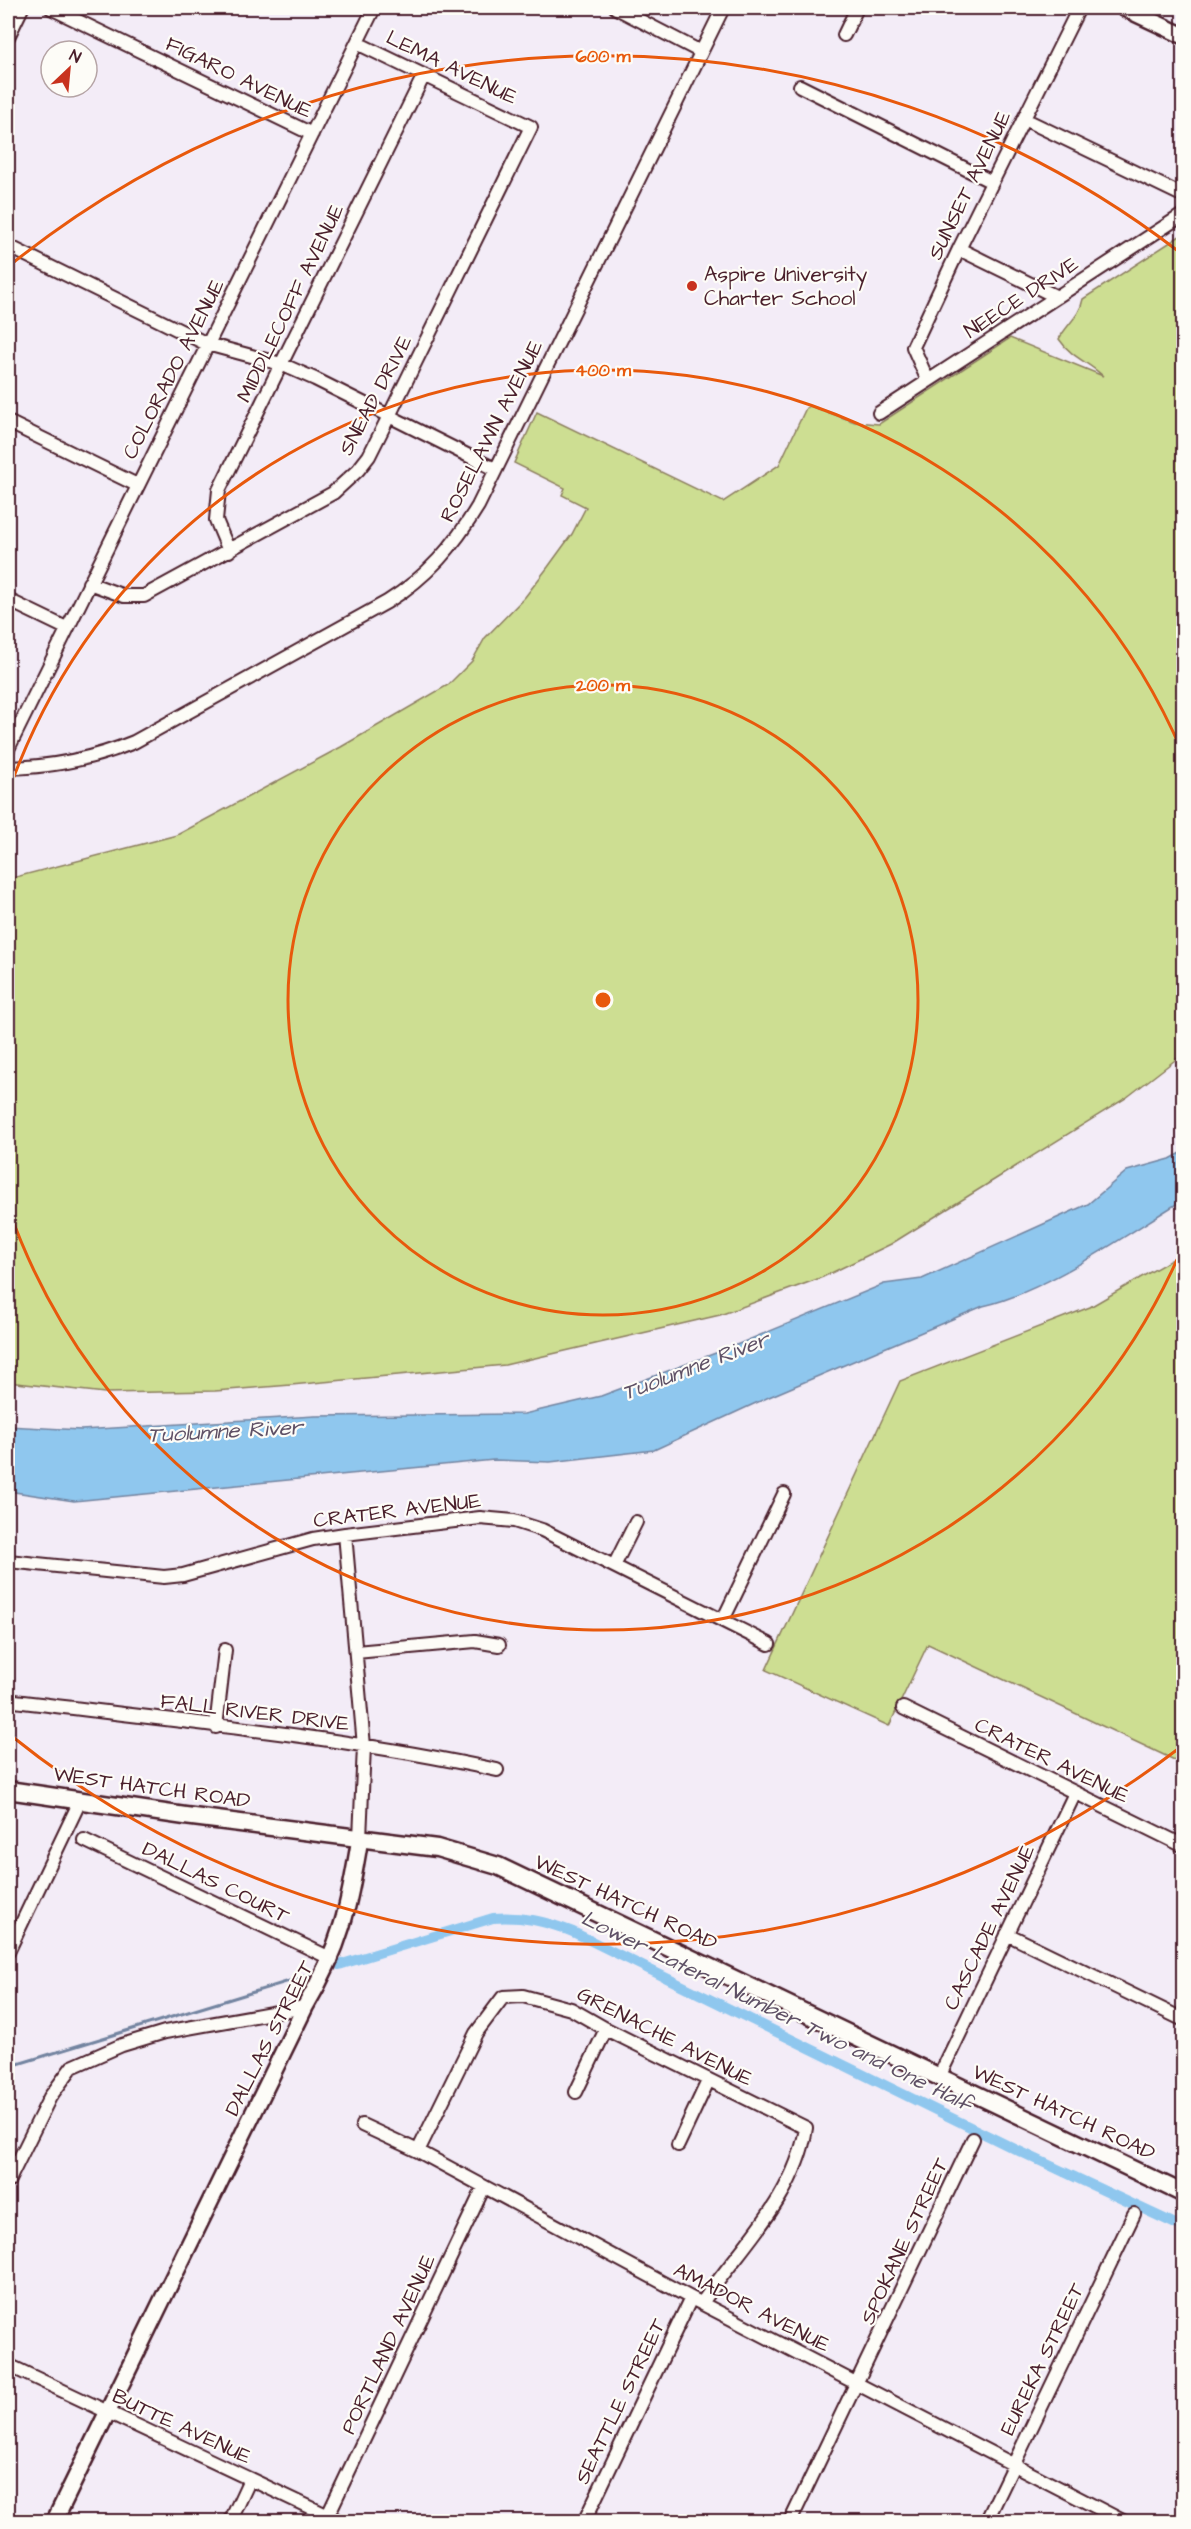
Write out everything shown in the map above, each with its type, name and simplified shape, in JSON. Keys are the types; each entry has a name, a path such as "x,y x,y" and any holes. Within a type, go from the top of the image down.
{"main road":[{"name":"WEST HATCH ROAD","path":"8,1790 437,1848 498,1866 1184,2194"}],"street":[{"path":"8,37 22,8"},
{"name":"FIGARO AVENUE","path":"51,8 312,134"},
{"name":"COLORADO AVENUE","path":"8,749 374,8"},
{"path":"616,8 701,52"},
{"name":"ROSELAWN AVENUE","path":"8,768 27,769 52,765 109,752 134,742 387,602 423,577 453,545 478,506 723,8"},
{"path":"844,35 858,8"},
{"name":"SUNSET AVENUE","path":"928,381 913,347 1079,8"},
{"path":"1124,8 1184,36"},
{"name":"LEMA AVENUE","path":"357,43 531,127"},
{"name":"MIDDLECOFF AVENUE","path":"229,551 218,532 215,510 217,499 424,75"},
{"path":"800,86 992,182"},
{"path":"1024,119 1184,196"},
{"name":"SNEAD DRIVE","path":"89,583 124,596 144,596 319,502 345,483 369,456 531,127"},
{"name":"NEECE DRIVE","path":"879,413 1184,214"},
{"path":"8,246 207,344 281,364 495,469"},
{"path":"959,249 1057,297"},
{"path":"8,422 137,485"},
{"path":"8,600 66,628"},
{"path":"723,1620 784,1494"},
{"name":"CRATER AVENUE","path":"8,1561 172,1576 294,1543 345,1534 497,1519 528,1524 769,1644"},
{"path":"614,1566 636,1522"},
{"name":"DALLAS STREET","path":"54,2522 305,2007 332,1959 350,1900 360,1838 364,1746 345,1534"},
{"path":"356,1652 475,1641 499,1645"},
{"path":"216,1727 225,1650"},
{"name":"FALL RIVER DRIVE","path":"8,1701 364,1746 434,1756 497,1770"},
{"name":"CRATER AVENUE","path":"903,1708 1184,1846"},
{"name":"CASCADE AVENUE","path":"939,2078 1075,1792"},
{"path":"8,1952 81,1799"},
{"name":"DALLAS COURT","path":"84,1839 332,1959"},
{"path":"1007,1934 1184,2020"},
{"name":"GRENACHE AVENUE","path":"418,2151 476,2032 503,1997 523,1996 564,2006 708,2081 806,2128"},
{"path":"8,2182 50,2097 72,2067 122,2045 165,2032 305,2007"},
{"path":"576,2092 606,2029"},
{"path":"678,2145 708,2081"},
{"name":"AMADOR AVENUE","path":"362,2125 418,2151 483,2188 1125,2522"},
{"name":"SEATTLE STREET","path":"584,2522 697,2300 771,2214 802,2152 806,2128"},
{"name":"SPOKANE STREET","path":"790,2522 974,2139"},
{"name":"PORTLAND AVENUE","path":"328,2516 483,2188"},
{"name":"EUREKA STREET","path":"986,2522 1134,2214"},
{"name":"BUTTE AVENUE","path":"8,2365 341,2522"},
{"path":"230,2522 250,2479"}],"green space":[{"path":"1183,234 1183,1054 1126,1098 891,1244 823,1277 720,1315 505,1365 215,1391 105,1393 8,1382 8,879 177,835 341,747 448,685 472,661 485,638 525,597 572,534 586,507 562,495 565,488 514,463 537,412 723,502 779,465 806,408 810,406 855,422 879,424 1010,338 1103,376 1069,351 1059,339 1076,315 1083,299"},
{"path":"1183,1253 1183,1764 928,1644 889,1726 766,1670 900,1381 1090,1307"}],"water":[{"name":"Tuolumne River","path":"1183,1152 1183,1200 1086,1260 1033,1288 983,1306 769,1397 654,1450 550,1462 494,1460 74,1501 8,1491 8,1426 81,1430 315,1416 524,1414 601,1396 729,1348 884,1284 922,1279 1088,1204 1127,1171 1170,1159"}],"waterway":[{"name":"Lower Lateral Number Two and One Half","path":"339,1965 493,1918 534,1920 553,1925 573,1932 1019,2151 1184,2228"},
{"name":"Lower Lateral Number Two and One Half","path":"8,2067 309,1975"}],"place":[{"name":"Aspire University Charter School","path":"692,286"}]}
